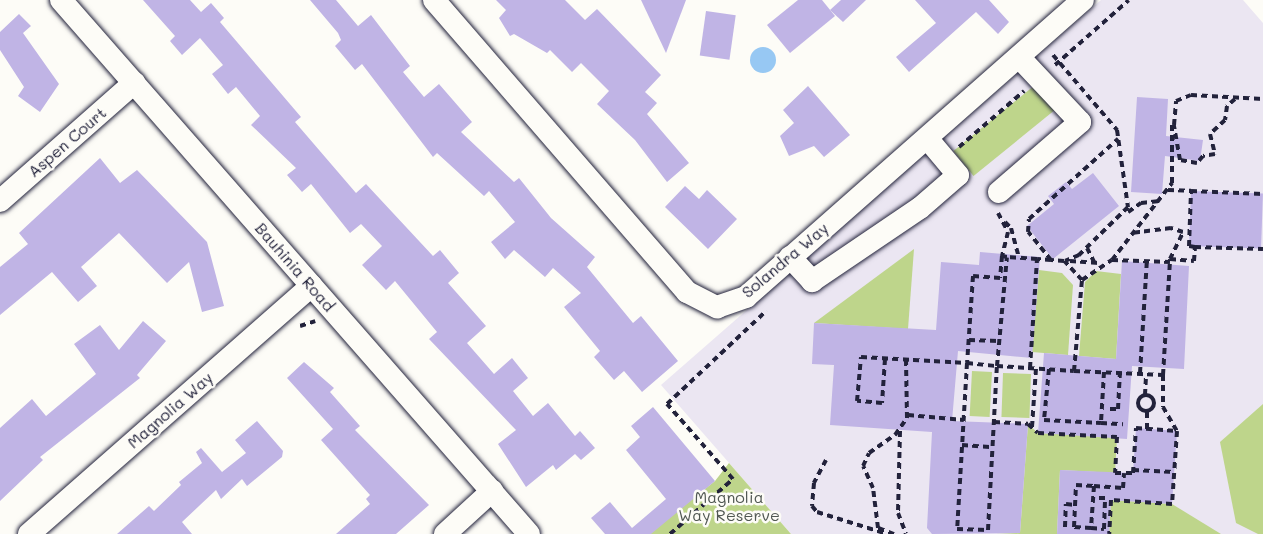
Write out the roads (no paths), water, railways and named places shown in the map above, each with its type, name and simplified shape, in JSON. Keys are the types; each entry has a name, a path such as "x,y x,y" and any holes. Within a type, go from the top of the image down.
{"street":[{"name":"Bauhinia Road","path":"61,0 529,534"},
{"name":"Solandra Way","path":"434,0 687,292 717,307 746,297 1083,0"},
{"path":"999,192 1080,122 1019,57"},
{"name":"Aspen Court","path":"0,201 134,83"},
{"path":"790,257 812,281 920,208 958,175 927,138"},
{"name":"Magnolia Way","path":"28,534 311,286"},
{"path":"445,534 492,491"}],"water":[{"path":"763,47 772,51 776,60 772,69 763,73 754,69 750,60 754,51"}],"park label":[{"name":"Magnolia Way Reserve","path":"729,506"}]}
